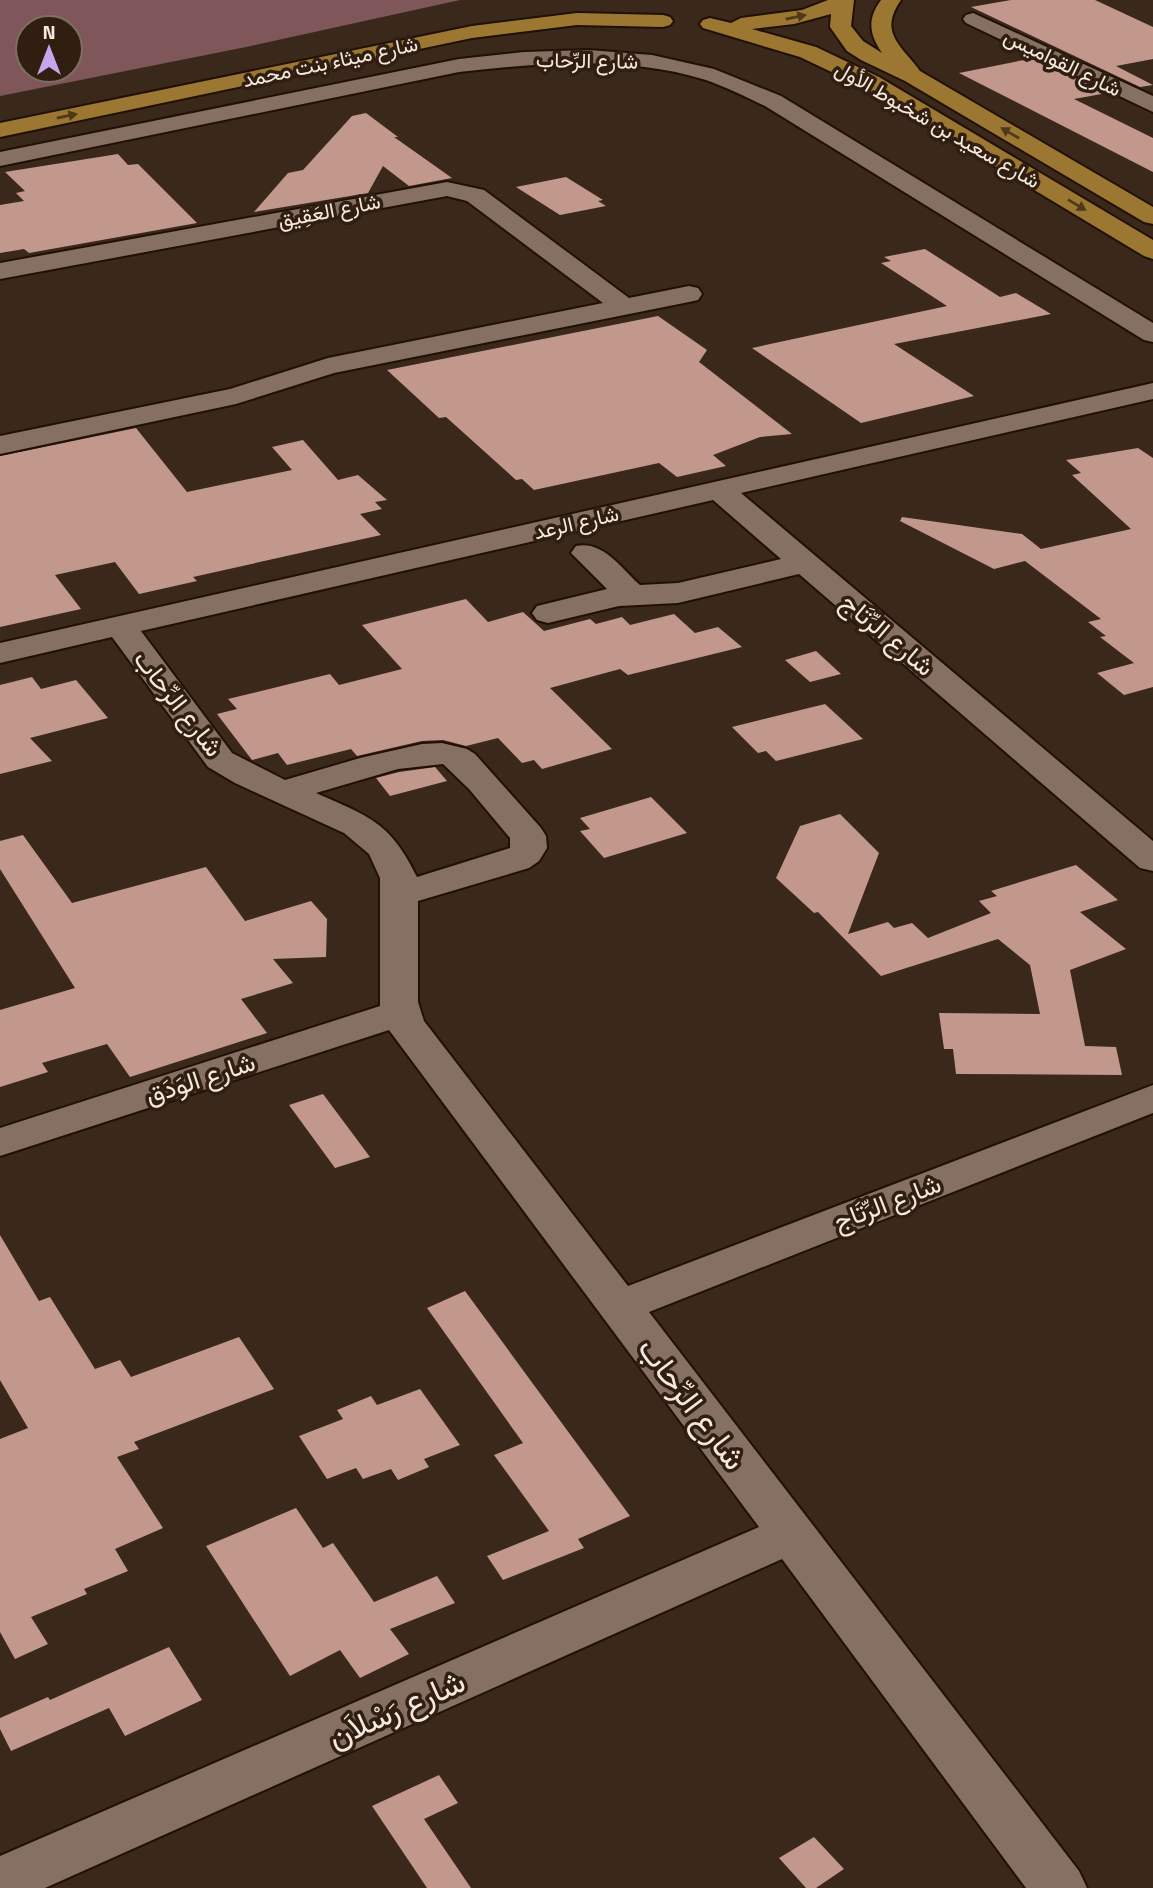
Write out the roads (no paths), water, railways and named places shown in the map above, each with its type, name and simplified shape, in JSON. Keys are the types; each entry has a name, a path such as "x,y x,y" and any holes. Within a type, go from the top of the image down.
{"main road":[{"path":"585,0 624,15 686,29"},
{"path":"399,40 572,29 686,29 792,18 844,0"},
{"name":"شارع سعيد بن شخبوط الأول","path":"844,0 840,27 846,36 869,55 914,76 1153,217"},
{"path":"891,0 880,21 880,35 914,76"},
{"name":"شارع ميثاء بنت محمد","path":"0,130 399,40 510,6"},
{"path":"399,40 466,13"},
{"name":"شارع سعيد بن شخبوط الأول","path":"686,29 808,52 871,82 1153,251"},
{"name":"شارع ميثاء بنت محمد","path":"0,111 399,40"}],"street":[{"name":"شارع القواميس","path":"973,19 1153,105"},
{"name":"شارع الرِّحاب","path":"0,159 476,62 613,57 662,63 706,72 744,85 773,101 1153,334"},
{"name":"شارع العَقِيق","path":"0,271 447,189 475,195 623,306"},
{"path":"0,444 236,396 349,362 689,294"},
{"name":"شارع الرعد","path":"0,653 1153,391"},
{"name":"شارع الرِّتَاج","path":"719,490 1153,860"},
{"path":"587,553 632,595"},
{"path":"548,613 632,595 678,593 805,564"},
{"name":"شارع الرِّحاب","path":"120,625 220,760 247,776 334,813 372,836 385,849 393,863 400,894 400,1013 1059,1888"},
{"path":"283,792 423,753 442,752 460,760 528,836 529,849 525,856 400,894"},
{"name":"شارع الوَدَق","path":"0,1142 400,1013"},
{"name":"شارع الرِّتَاج","path":"621,1306 1153,1098"},
{"name":"شارع رَسْلاَن","path":"0,1882 792,1534"}]}
